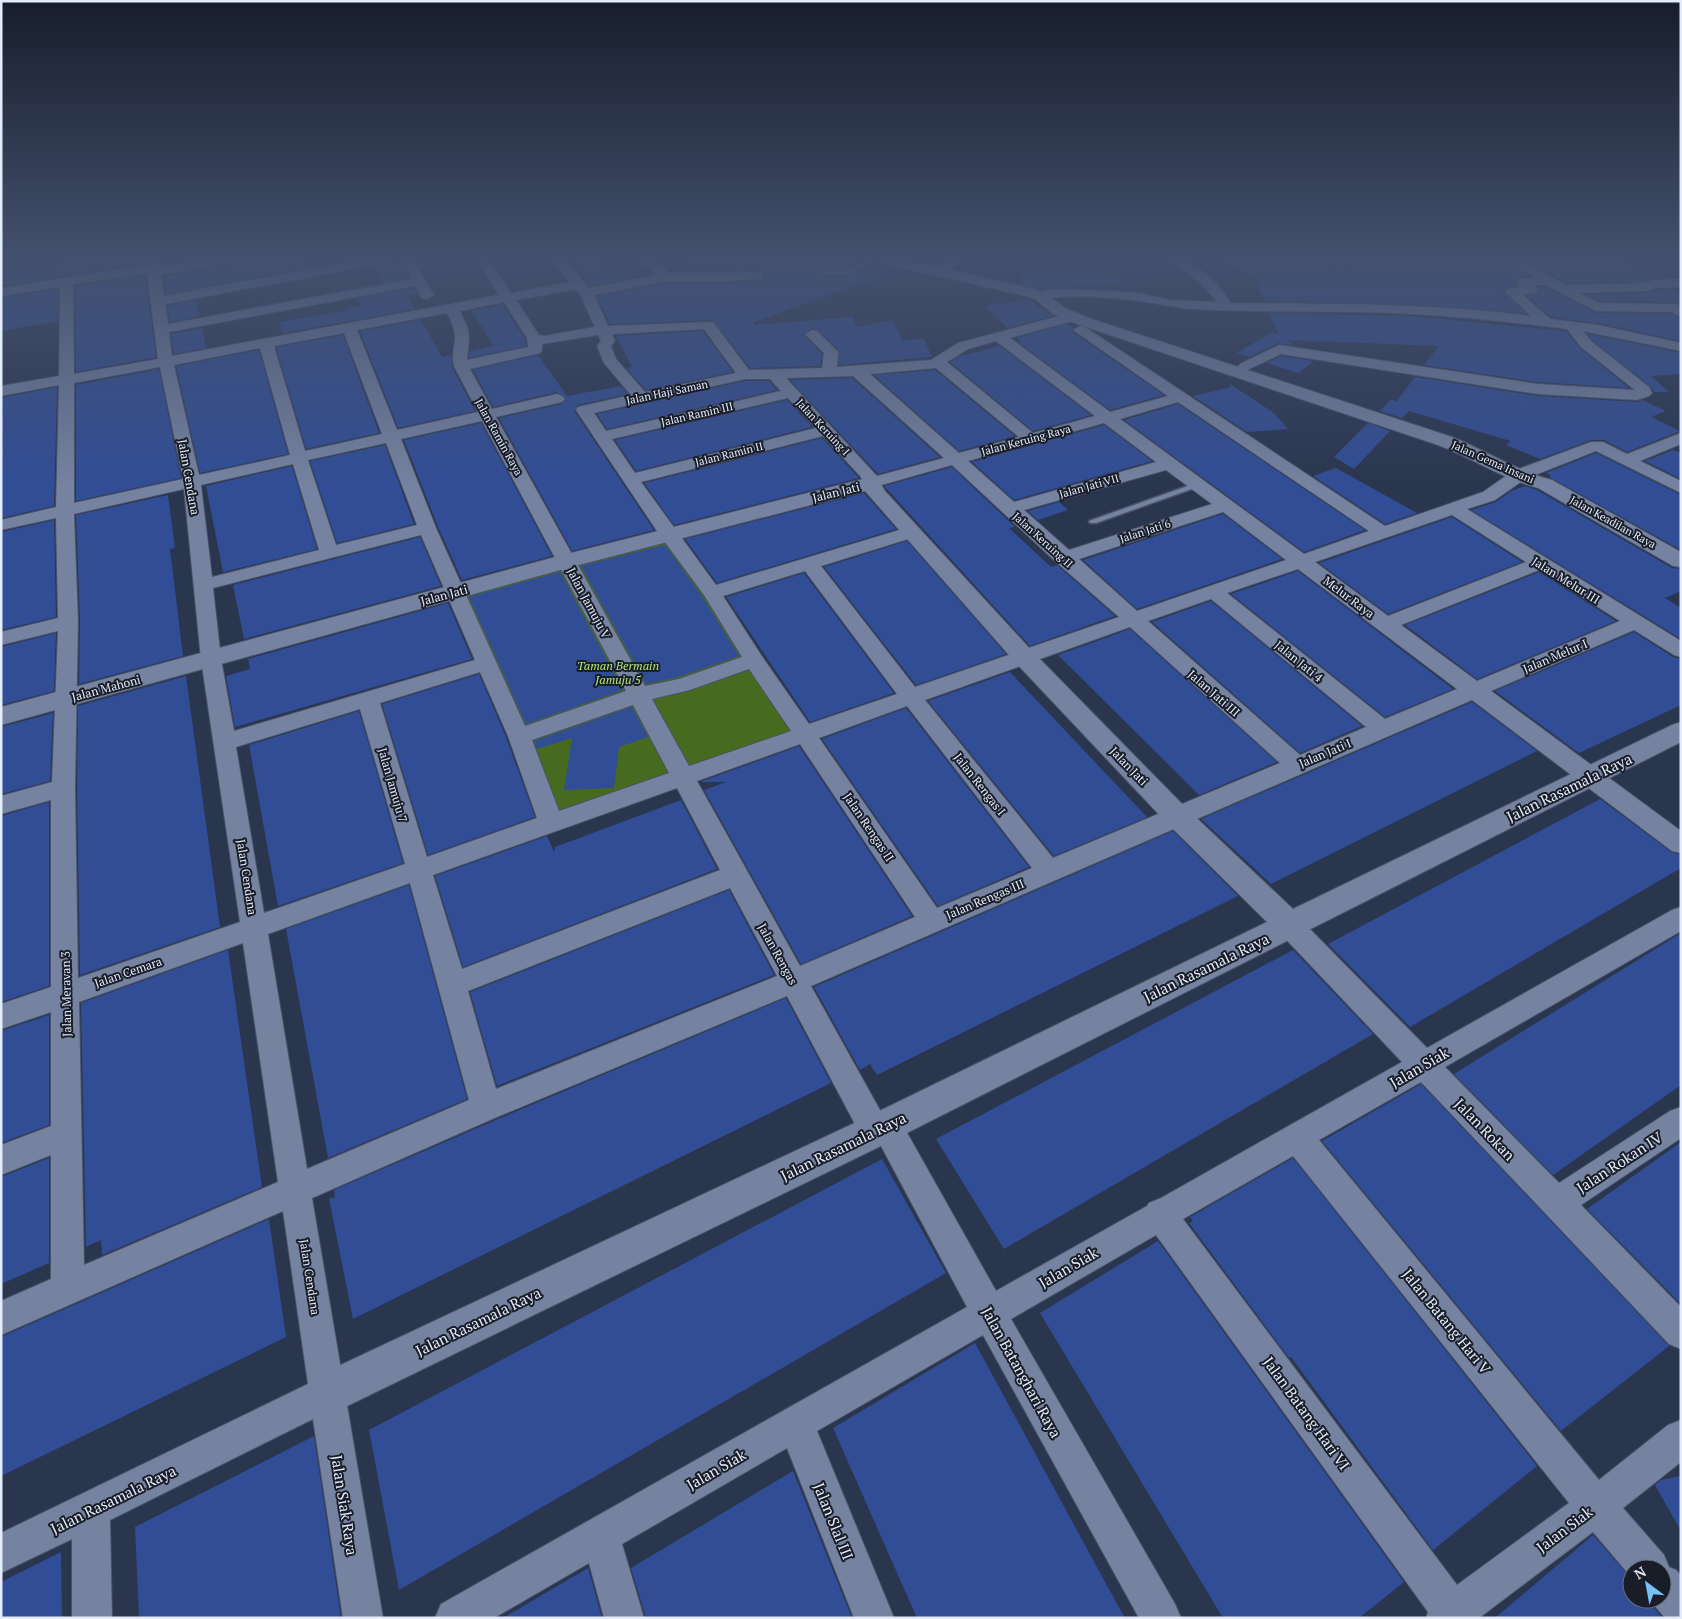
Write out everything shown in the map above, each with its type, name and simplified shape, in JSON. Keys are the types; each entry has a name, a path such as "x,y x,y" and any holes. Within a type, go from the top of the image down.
{"street":[{"name":"Jalan Meravan 3","path":"67,335 65,510 68,622 63,788 68,1290"},
{"name":"Jalan Cendana","path":"162,335 192,481 212,659 328,1393"},
{"path":"1,390 67,380 310,335"},
{"path":"352,335 427,528 519,736 551,823"},
{"path":"462,335 459,359 461,366 533,351 535,350 534,338 532,335"},
{"path":"534,338 544,340 576,335"},
{"path":"604,335 608,341 604,346 609,360 641,397"},
{"path":"715,335 746,375"},
{"path":"813,335 831,352 829,372"},
{"path":"1005,335 963,346 951,352 938,363 1031,439"},
{"path":"1096,335 1180,397 1382,532"},
{"name":"Jalan Gema Insani","path":"1122,335 1445,440 1531,477"},
{"name":"Jalan Gema Insani","path":"1129,335 1245,367 1474,442 1531,477"},
{"path":"1245,367 1279,349 1538,389 1637,395 1644,393 1644,390 1586,344 1579,335"},
{"path":"1619,335 1681,347"},
{"name":"Melur Raya","path":"998,336 1681,844"},
{"path":"266,343 299,458 330,554"},
{"name":"Jalan Haji Saman","path":"584,410 746,375 857,371 938,363"},
{"name":"Jalan Ramin Raya","path":"461,366 567,562"},
{"name":"Jalan Keruing II","path":"857,371 1132,620"},
{"name":"Jalan Keruing I","path":"773,373 869,476 871,483"},
{"name":"Jalan Ramin III","path":"603,436 791,392"},
{"name":"Jalan Keruing Raya","path":"871,483 1180,397"},
{"path":"1,525 558,399"},
{"name":"Jalan Rengas II","path":"584,410 668,534 712,594 754,660 806,733 932,921"},
{"name":"Jalan Ramin II","path":"632,479 827,430"},
{"path":"1627,460 1674,439"},
{"name":"Jalan Cemara","path":"1,1017 682,776 1489,496 1597,445 1681,488"},
{"name":"Jalan Jati VII","path":"1010,509 1168,464"},
{"name":"Jalan Keadilan Raya","path":"1531,477 1681,560"},
{"name":"Jalan Jati","path":"212,659 668,534 871,483 876,493 1024,657 1177,816 1289,926"},
{"name":"Jalan Jati 6","path":"1063,558 1226,505"},
{"name":"Jalan Melur III","path":"1452,508 1681,650"},
{"path":"203,585 427,528"},
{"path":"712,594 912,532"},
{"name":"Jalan Jamuju V","path":"567,562 682,776"},
{"name":"Jalan Rengas I","path":"809,563 911,697 1049,871"},
{"path":"1384,624 1539,563"},
{"name":"Jalan Jati 4","path":"1214,592 1383,729"},
{"name":"Jalan Jati III","path":"1132,620 1297,765"},
{"path":"1,639 68,622"},
{"name":"Jalan Melur I","path":"1474,690 1635,622"},
{"name":"Jalan Mahoni","path":"1,716 212,659"},
{"path":"519,736 638,695 683,685 754,660"},
{"path":"225,742 487,663"},
{"name":"Jalan Jati I","path":"1177,816 1474,690"},
{"name":"Jalan Jamuju 7","path":"368,700 417,870 453,985 486,1107"},
{"name":"Jalan Rasamala Raya","path":"1,1554 328,1393 880,1128 1681,731"},
{"name":"Jalan Rengas","path":"682,776 794,981 880,1128"},
{"path":"1,806 63,788"},
{"name":"Jalan Rengas III","path":"1,1318 486,1107 794,981 1177,816"},
{"path":"453,985 735,874"},
{"name":"Jalan Siak","path":"455,1618 1681,918"},
{"name":"Jalan Rokan","path":"1289,926 1681,1332"},
{"name":"Jalan Rokan IV","path":"1556,1203 1681,1121"},
{"name":"Jalan Batanghari Raya","path":"880,1128 988,1313 1161,1618"},
{"path":"1,1160 66,1135"},
{"name":"Jalan Batang Hari V","path":"1297,1137 1596,1506 1641,1559"},
{"name":"Jalan Batang Hari VI","path":"1160,1214 1452,1616"},
{"name":"Jalan Siak Raya","path":"328,1393 363,1618"},
{"name":"Jalan Slal III","path":"795,1424 874,1618"},
{"name":"Jalan Siak","path":"1452,1616 1596,1506 1681,1438"},
{"path":"91,1510 92,1618"},
{"path":"600,1535 624,1618"},
{"path":"1672,1596 1681,1606"}],"lane":[{"path":"1094,520 1199,485"}],"green space":[{"name":"Taman Bermain Jamuju 5","path":"668,534 806,733 551,823 455,592"}],"building":[{"path":"76,335 153,335 156,357 76,372"},
{"path":"171,335 203,335 206,348 174,354"},
{"path":"343,335 379,433 306,449 276,347"},
{"path":"361,335 429,335 442,357 451,355 452,367 475,411 398,428"},
{"path":"486,335 522,335 526,346 469,358 470,351 494,346"},
{"path":"706,335 733,372 646,390 626,368 632,367 616,336"},
{"path":"724,335 804,335 822,354 820,366 750,368"},
{"path":"823,335 900,335 902,340 924,339 932,357 839,365 839,351"},
{"path":"1029,335 1076,335 1164,395 1110,410 1018,342 1021,341 1017,338"},
{"path":"1268,335 1279,336 1278,335 1569,335 1580,348 1629,388 1538,382 1424,365 1439,346 1286,340 1297,346 1278,343 1249,357 1237,353"},
{"path":"1588,335 1681,353 1681,374 1651,376 1669,392 1654,392 1650,386 1592,340"},
{"path":"1651,335 1681,335 1681,341"},
{"path":"1000,346 1091,415 1033,431 950,362 960,356"},
{"path":"259,350 288,454 200,473 176,366"},
{"path":"538,355 567,396 621,386 628,394 578,405 574,411 654,530 572,551 499,418 562,404 566,398 557,392 493,407 473,370"},
{"path":"1281,356 1313,361 1299,373 1267,363"},
{"path":"159,369 181,478 76,501 76,385"},
{"path":"935,370 1015,436 959,451 874,375"},
{"path":"1415,377 1538,396 1637,402 1642,400 1666,411 1651,417 1680,431 1627,452 1604,440 1591,440 1540,459 1506,445 1511,441 1409,411 1402,418 1380,411 1391,399 1396,402"},
{"path":"852,378 940,457 878,474 790,380"},
{"path":"745,381 769,381 777,390 607,429 597,414"},
{"path":"1230,384 1274,413 1288,429 1247,432 1193,396 1231,387"},
{"path":"57,387 54,506 1,518 1,398"},
{"path":"787,400 812,427 636,471 615,440"},
{"path":"1178,404 1365,530 1304,552 1124,420"},
{"path":"481,423 552,556 462,580 438,527 404,440"},
{"path":"1368,423 1390,431 1354,469 1334,457"},
{"path":"1104,425 1152,461 1014,500 972,462"},
{"path":"822,438 859,478 674,525 644,483"},
{"path":"385,445 414,524 337,543 310,461"},
{"path":"1673,450 1681,453 1681,479 1645,461"},
{"path":"1596,453 1681,495 1681,550 1549,477 1551,476 1546,473"},
{"path":"292,466 317,549 223,572 206,486"},
{"path":"952,467 1015,527 1009,528 1051,567 1057,565 1115,616 1030,646 884,486"},
{"path":"1336,468 1417,513 1385,524 1313,476"},
{"path":"1525,486 1537,490 1672,568 1681,569 1681,591 1665,598 1681,608 1681,639 1471,510 1496,502 1511,491"},
{"path":"864,493 896,529 717,583 685,539"},
{"path":"168,495 175,548 170,549 183,656 79,684 80,622 76,515"},
{"path":"1059,502 1068,510 1038,520 1028,511"},
{"path":"1223,514 1282,559 1137,609 1083,560"},
{"path":"1452,517 1522,562 1388,614 1319,563"},
{"path":"54,520 56,617 1,630 1,532"},
{"path":"420,537 441,586 244,639 233,585"},
{"path":"907,541 1006,654 916,685 824,567"},
{"path":"665,545 702,596 739,656 678,677 646,684 581,566"},
{"path":"1298,571 1453,689 1385,717 1231,594"},
{"path":"560,572 623,690 526,724 469,597"},
{"path":"1539,572 1616,621 1477,679 1405,625"},
{"path":"804,573 894,693 810,722 726,597"},
{"path":"1211,601 1362,726 1300,753 1152,622"},
{"path":"448,603 472,659 235,727 226,676 250,669 248,659"},
{"path":"1130,629 1277,762 1199,795 1058,655"},
{"path":"1634,632 1673,657 1681,659 1681,705 1579,753 1495,691"},
{"path":"56,633 54,691 1,705 1,647"},
{"path":"1010,672 1147,817 1054,856 928,701"},
{"path":"479,674 506,737 535,817 428,855 382,704"},
{"path":"186,676 220,927 80,975 77,788 78,706"},
{"path":"1472,702 1537,751 1271,884 1201,819"},
{"path":"632,707 648,737 619,747 614,788 564,790 572,738 537,749 534,741"},
{"path":"906,708 1029,867 938,906 822,739"},
{"path":"359,711 403,863 278,906 249,745"},
{"path":"53,713 50,781 1,794 1,727"},
{"path":"799,746 912,916 801,964 704,790 726,782 700,782"},
{"path":"1600,799 1671,852 1681,855 1681,868 1410,1027 1328,944"},
{"path":"681,800 717,869 463,967 435,876 547,836 554,852 555,847"},
{"path":"49,802 49,986 1,1002 1,816"},
{"path":"1173,831 1238,896 877,1075 870,1064 860,1070 814,987"},
{"path":"409,885 467,1099 328,1158 286,929"},
{"path":"729,890 774,975 497,1086 470,992"},
{"path":"1681,933 1681,1085 1553,1175 1454,1074"},
{"path":"228,950 262,1187 102,1255 101,1240 86,1247 81,1003"},
{"path":"1293,950 1373,1034 1004,1249 936,1139"},
{"path":"786,998 831,1083 353,1319 329,1199 335,1197 334,1190"},
{"path":"49,1015 49,1125 1,1143 1,1031"},
{"path":"1421,1084 1669,1346 1561,1431 1322,1141"},
{"path":"1681,1142 1681,1304 1587,1209"},
{"path":"49,1158 49,1263 1,1284 1,1177"},
{"path":"1293,1158 1537,1466 1433,1550 1291,1357 1289,1358 1189,1223 1193,1221 1190,1217"},
{"path":"882,1159 946,1273 399,1590 369,1430"},
{"path":"269,1219 286,1337 1,1476 1,1337"},
{"path":"1158,1241 1404,1582 1359,1618 1223,1618 1040,1313"},
{"path":"975,1343 1125,1618 917,1618 833,1428"},
{"path":"314,1436 341,1618 139,1618 135,1527"},
{"path":"793,1471 852,1618 646,1618 631,1568"},
{"path":"1681,1476 1681,1531 1655,1485 1661,1480"},
{"path":"1593,1535 1622,1568 1622,1609 1655,1609 1662,1618 1495,1618"},
{"path":"61,1552 62,1618 1,1618 1,1582"},
{"path":"588,1568 602,1618 503,1618"}]}
